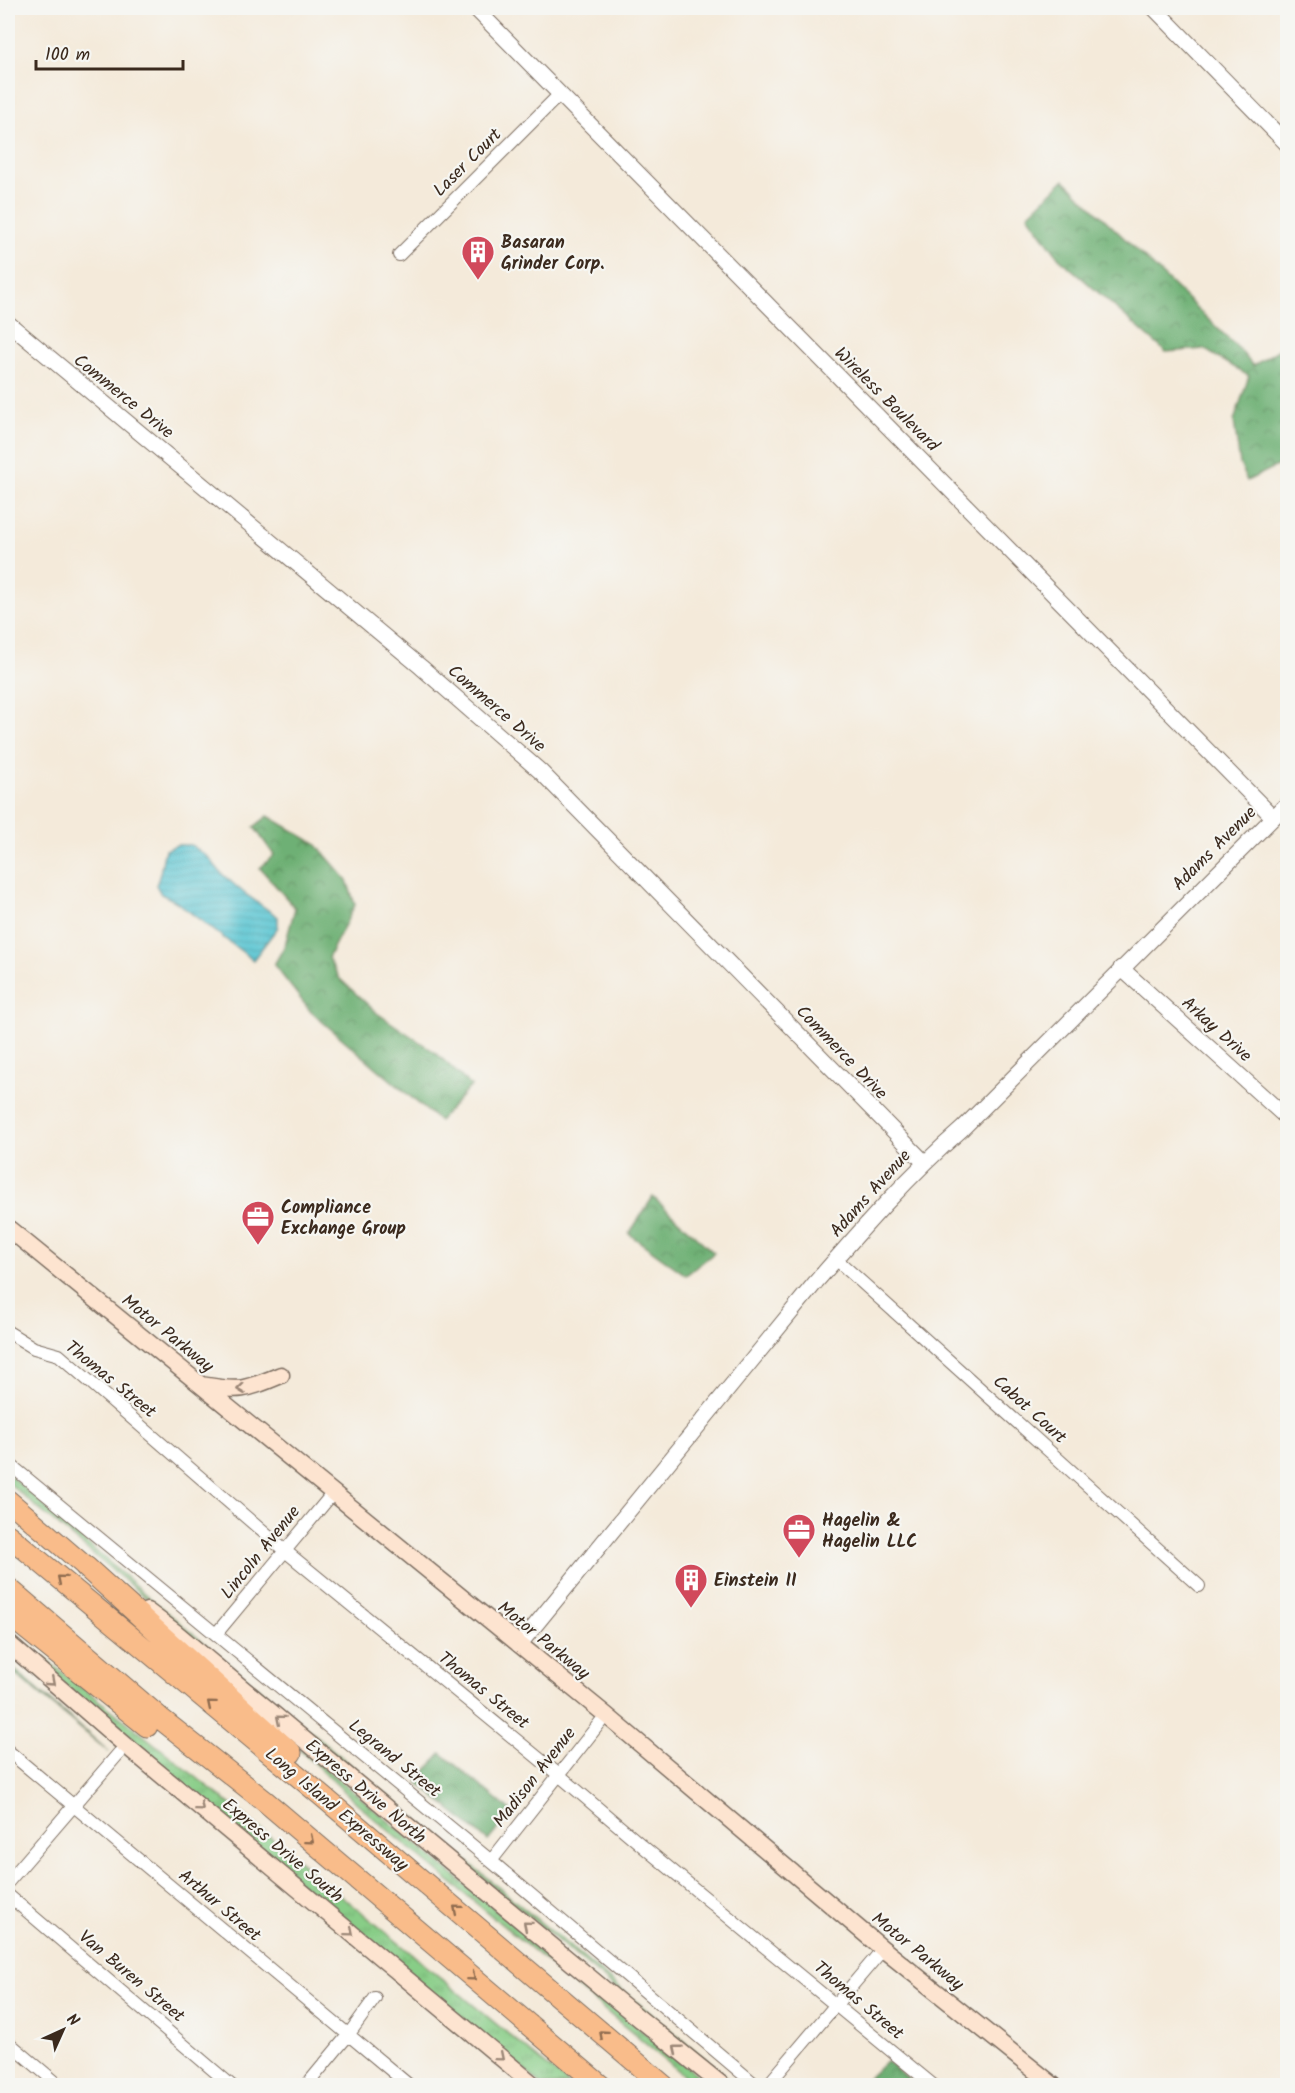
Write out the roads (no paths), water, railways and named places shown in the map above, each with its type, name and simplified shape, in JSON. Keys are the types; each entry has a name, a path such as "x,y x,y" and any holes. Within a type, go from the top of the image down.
{"highway":[{"name":"Express Drive North","path":"8,1500 86,1567"},
{"name":"Long Island Expressway","path":"8,1535 321,1795 664,2085"},
{"path":"86,1567 291,1753 321,1795"},
{"path":"8,1588 161,1719 266,1802 601,2085"},
{"path":"8,1614 177,1749 266,1802"}],"main road":[{"name":"Motor Parkway","path":"8,1228 606,1715 884,1949 1054,2085"},
{"path":"200,1384 243,1390 281,1375"},
{"name":"Express Drive North","path":"86,1567 175,1632 615,1999 723,2085"},
{"name":"Express Drive South","path":"8,1643 123,1743 535,2085"}],"street":[{"name":"Wireless Boulevard","path":"475,8 1273,817"},
{"path":"1154,8 1287,145"},
{"name":"Laser Court","path":"399,255 559,94"},
{"name":"Commerce Drive","path":"8,323 421,667 541,772 924,1162"},
{"name":"Adams Avenue","path":"519,1645 836,1259 924,1162 962,1129 1287,802"},
{"name":"Arkay Drive","path":"1121,968 1287,1119"},
{"name":"Cabot Court","path":"836,1259 1199,1586"},
{"name":"Thomas Street","path":"8,1332 34,1348 59,1355 284,1550 559,1774 646,1849 933,2085"},
{"name":"Legrand Street","path":"8,1463 491,1860 757,2085"},
{"name":"Lincoln Avenue","path":"216,1634 333,1493"},
{"name":"Madison Avenue","path":"491,1860 606,1715"},
{"name":"Arthur Street","path":"8,1751 410,2085"},
{"path":"8,1882 119,1753"},
{"name":"Van Buren Street","path":"8,1895 232,2085"},
{"path":"767,2085 884,1949"},
{"path":"306,2085 349,2034 375,1998"},
{"path":"8,2042 60,2085"}],"water":[{"path":"177,845 191,845 209,858 222,874 244,893 278,917 278,927 253,960 175,901 161,894 156,885 165,850"}],"place":[{"name":"Basaran Grinder Corp.","path":"478,281"},
{"name":"Compliance Exchange Group","path":"258,1246"},
{"name":"Hagelin & Hagelin LLC","path":"799,1559"},
{"name":"Einstein II","path":"691,1609"}]}
